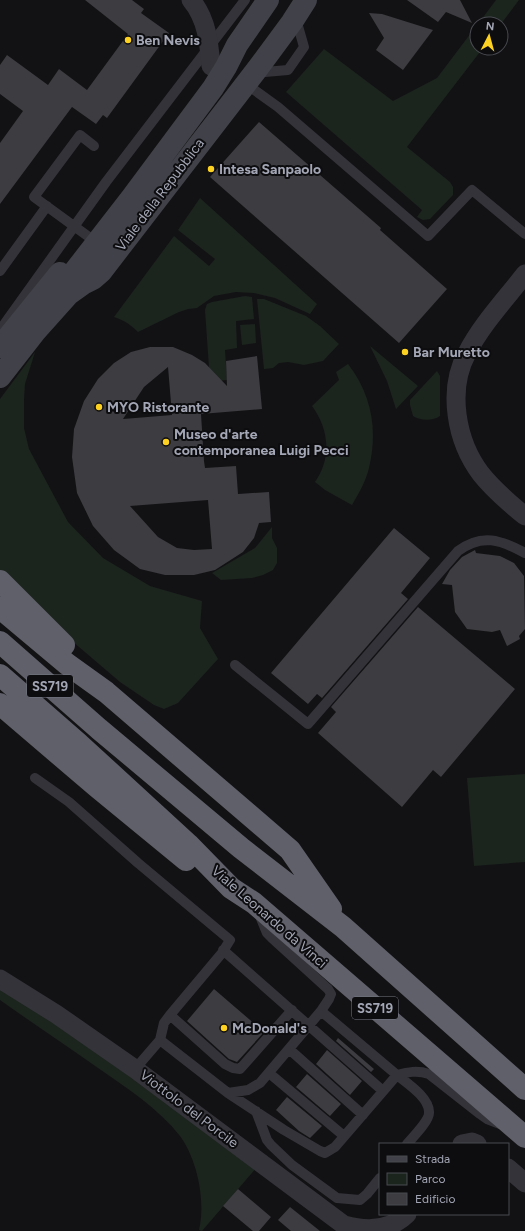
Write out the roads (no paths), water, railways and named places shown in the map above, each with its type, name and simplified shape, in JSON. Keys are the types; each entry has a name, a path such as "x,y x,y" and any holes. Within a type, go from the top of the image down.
{"highway":[{"path":"0,581 61,642 103,690"},
{"path":"0,608 67,664 103,690 290,850 343,927"},
{"name":"SS719","path":"0,642 100,730 241,848 343,927 525,1089"},
{"name":"Viale Leonardo da Vinci","path":"0,676 79,744 183,838 231,888 254,903 521,1134"},
{"path":"0,704 185,860 231,888"},
{"path":"0,718 55,759 97,787"}],"main road":[{"path":"0,347 249,0"},
{"name":"Viale della Repubblica","path":"0,376 35,322 213,88 237,45 268,0"},
{"name":"Viale della Repubblica","path":"0,376 35,332 70,294 101,272 252,76 292,22 306,0"}],"street":[{"path":"191,0 202,16 210,56"},
{"path":"525,274 483,327 467,353 461,366 456,392 456,409 459,424 469,453 480,473 525,516"},
{"name":"Viottolo del Porcile","path":"0,979 62,1018 135,1069 337,1221 353,1229 370,1231 379,1230 393,1225 406,1215"},
{"path":"509,1169 525,1183"}],"lane":[{"path":"210,56 245,0"},
{"path":"252,76 278,107 428,236 472,190 525,234"},
{"path":"0,330 82,231 34,197 80,135 94,146"},
{"path":"0,271 47,206"},
{"path":"235,665 308,724 458,551 471,543 486,540 504,543 525,553"},
{"path":"36,778 68,802 230,940 164,1023 160,1040 135,1069"},
{"path":"228,1093 248,1090 260,1083 321,1011 331,994 328,989 267,933 254,903"},
{"path":"223,950 383,1092"},
{"path":"170,1015 225,1064 236,1069 240,1068 248,1060 292,1010"},
{"path":"321,1011 421,1095 429,1112 427,1120 408,1143"},
{"path":"160,1040 228,1093 284,1130 325,1153 335,1147 397,1075 407,1072 420,1071 429,1074 487,1119 521,1134"},
{"path":"289,1049 363,1114"},
{"path":"269,1073 344,1136"},
{"path":"256,1111 271,1145 292,1165 337,1198 360,1200 379,1179"}],"place":[{"name":"Ben Nevis","path":"128,40"},
{"name":"Intesa Sanpaolo","path":"211,169"},
{"name":"Bar Muretto","path":"405,352"},
{"name":"MYO Ristorante","path":"99,407"},
{"name":"Museo d'arte contemporanea Luigi Pecci","path":"166,442"},
{"name":"McDonald's","path":"224,1028"}]}
